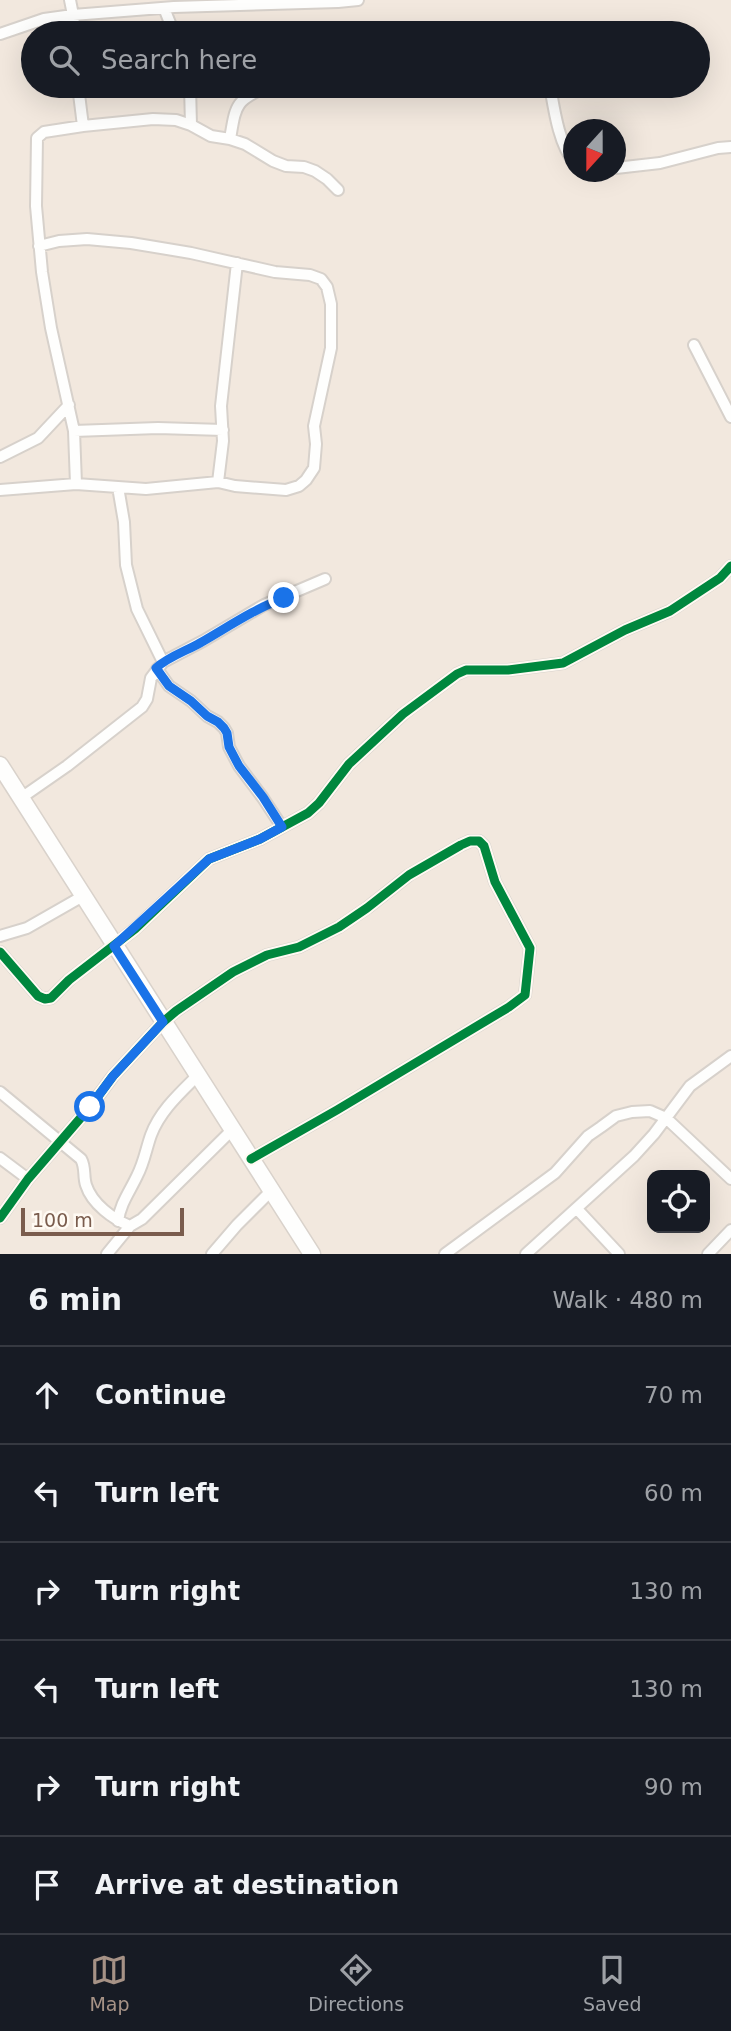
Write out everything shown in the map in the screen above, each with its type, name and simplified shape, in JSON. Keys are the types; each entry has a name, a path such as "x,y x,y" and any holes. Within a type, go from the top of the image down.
{"street":[{"path":"70,0 74,21"},
{"path":"38,21 73,15 163,8 358,0"},
{"path":"163,8 169,21"},
{"path":"0,34 21,27"},
{"path":"80,98 83,126"},
{"path":"190,98 191,125"},
{"path":"230,139 234,113 238,104 246,98"},
{"path":"553,98 563,142"},
{"path":"76,484 74,431 51,328 39,246 37,138 44,132 83,126 169,119 191,125 211,136 245,144 286,166 316,171 338,190"},
{"path":"626,167 660,163 731,147"},
{"path":"0,490 76,484 146,489 218,482 235,486 286,489 299,486 314,468 314,426 331,348 331,304 327,286 321,279 120,242 87,239 39,246"},
{"path":"218,482 223,430 220,406 237,263"},
{"path":"694,345 731,417"},
{"path":"0,457 38,438 69,405"},
{"path":"74,431 158,428 223,430"},
{"path":"118,486 124,522 126,565 137,609 169,686 224,728 229,747 239,766 282,827"},
{"path":"0,952 38,996 51,998 69,979 114,946 209,859 260,839 308,813 349,764 403,714 457,674 466,670 508,670 563,663 625,630 670,611 715,582 731,566"},
{"path":"21,798 142,707 147,699 151,678 160,665 256,610 325,579"},
{"path":"0,765 312,1254"},
{"path":"0,1218 28,1179 113,1076 163,1022 233,972 267,955 299,947 339,927 409,875 461,845 480,841 495,882 530,948 525,995 509,1007 250,1159"},
{"path":"0,936 27,928 83,895"},
{"path":"526,1254 635,1156 690,1086 731,1056"},
{"path":"118,1221 122,1205 138,1175 159,1118 197,1076"},
{"path":"0,1092 81,1159 85,1167 86,1187 91,1195 118,1221 130,1226"},
{"path":"447,1254 555,1173 589,1136 616,1116 650,1111 666,1118 731,1179"},
{"path":"107,1254 130,1226 142,1219 232,1130"},
{"path":"0,1158 28,1179"},
{"path":"212,1254 271,1191"},
{"path":"577,1209 619,1254"},
{"path":"708,1254 731,1230"}],"shaded area":[{"path":"0,0 731,0 731,1254 0,1254"}],"cycle path":[{"path":"0,952 38,996 51,998 69,980 135,929 209,859 260,839 308,813 349,764 403,714 457,674 466,670 508,670 563,663 625,630 670,611 720,578 731,566"},
{"path":"0,1218 28,1179 113,1076 176,1011 233,972 267,955 299,947 339,927 409,875 461,845 479,841 484,846 495,882 530,948 525,995 337,1110 251,1159"}],"route":[{"path":"90,1107 113,1076 163,1022 114,946 209,859 260,839 282,827 239,766 229,747 224,728 169,686 156,668 264,605 284,598"}]}
